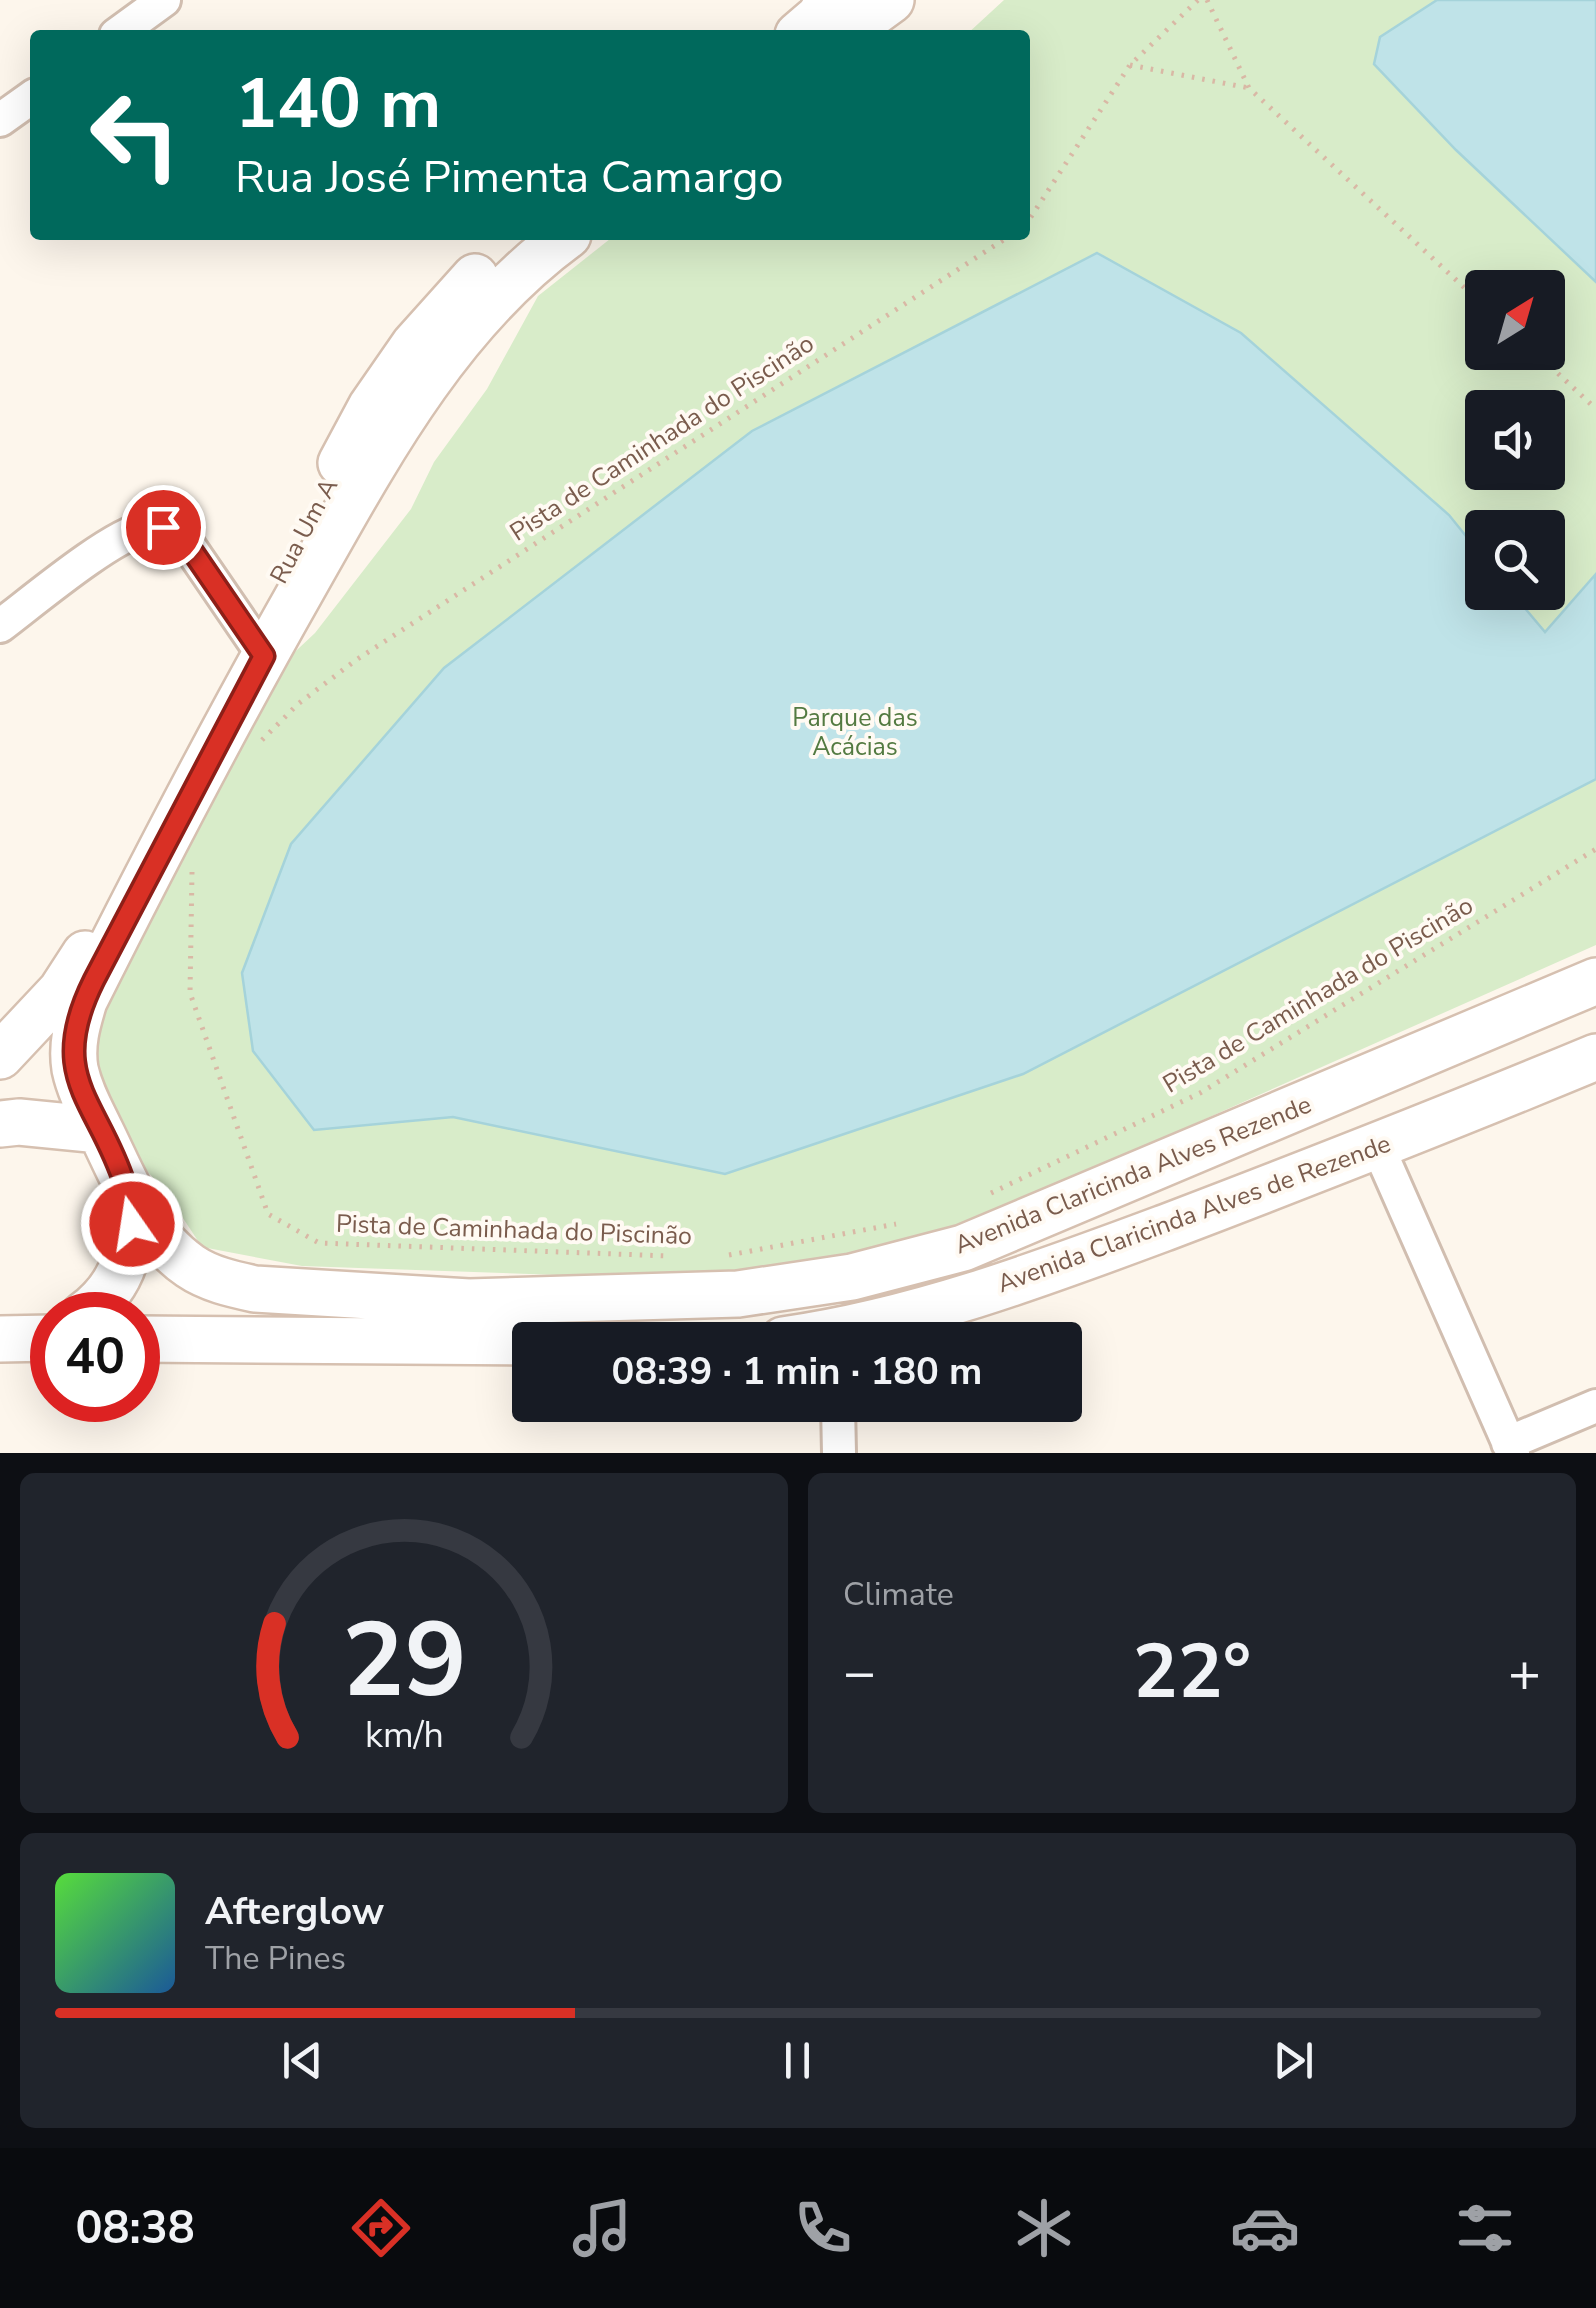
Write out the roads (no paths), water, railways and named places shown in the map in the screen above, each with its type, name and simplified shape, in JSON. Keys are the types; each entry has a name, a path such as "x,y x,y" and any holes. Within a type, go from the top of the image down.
{"street":[{"path":"123,30 164,0"},
{"path":"804,30 830,0"},
{"path":"850,30 891,0"},
{"path":"0,120 30,98"},
{"name":"Rua Um A","path":"0,1056 61,991 90,946 257,643 371,407 414,345 516,240"},
{"name":"Avenida Claricinda Alves Rezende","path":"562,240 500,295 436,368 257,643 84,1001 74,1036 75,1067 86,1105 126,1186 162,1240 190,1266 220,1281 254,1289 469,1302 738,1294 852,1277 963,1248 1596,981"},
{"path":"0,626 119,539 142,529 163,527 182,536 257,643"},
{"name":"Avenida Claricinda Alves de Rezende","path":"888,1322 1065,1265 1378,1147 1596,1058"},
{"path":"0,1124 19,1122 100,1130"},
{"path":"1378,1147 1510,1448 1596,1406"},
{"path":"105,1292 129,1252 132,1224 126,1186"},
{"path":"0,1339 30,1338"},
{"path":"160,1338 512,1342"},
{"path":"838,1422 839,1453"}],"water":[{"path":"1437,0 1596,0 1596,282 1456,150 1374,64 1380,37"},
{"path":"1097,253 1241,333 1449,515 1465,535 1465,610 1526,610 1545,632 1595,575 1596,779 1023,1074 725,1174 453,1117 314,1130 253,1051 242,973 291,844 444,668 752,431"}],"park label":[{"name":"Parque das Acácias","path":"855,732"}]}
